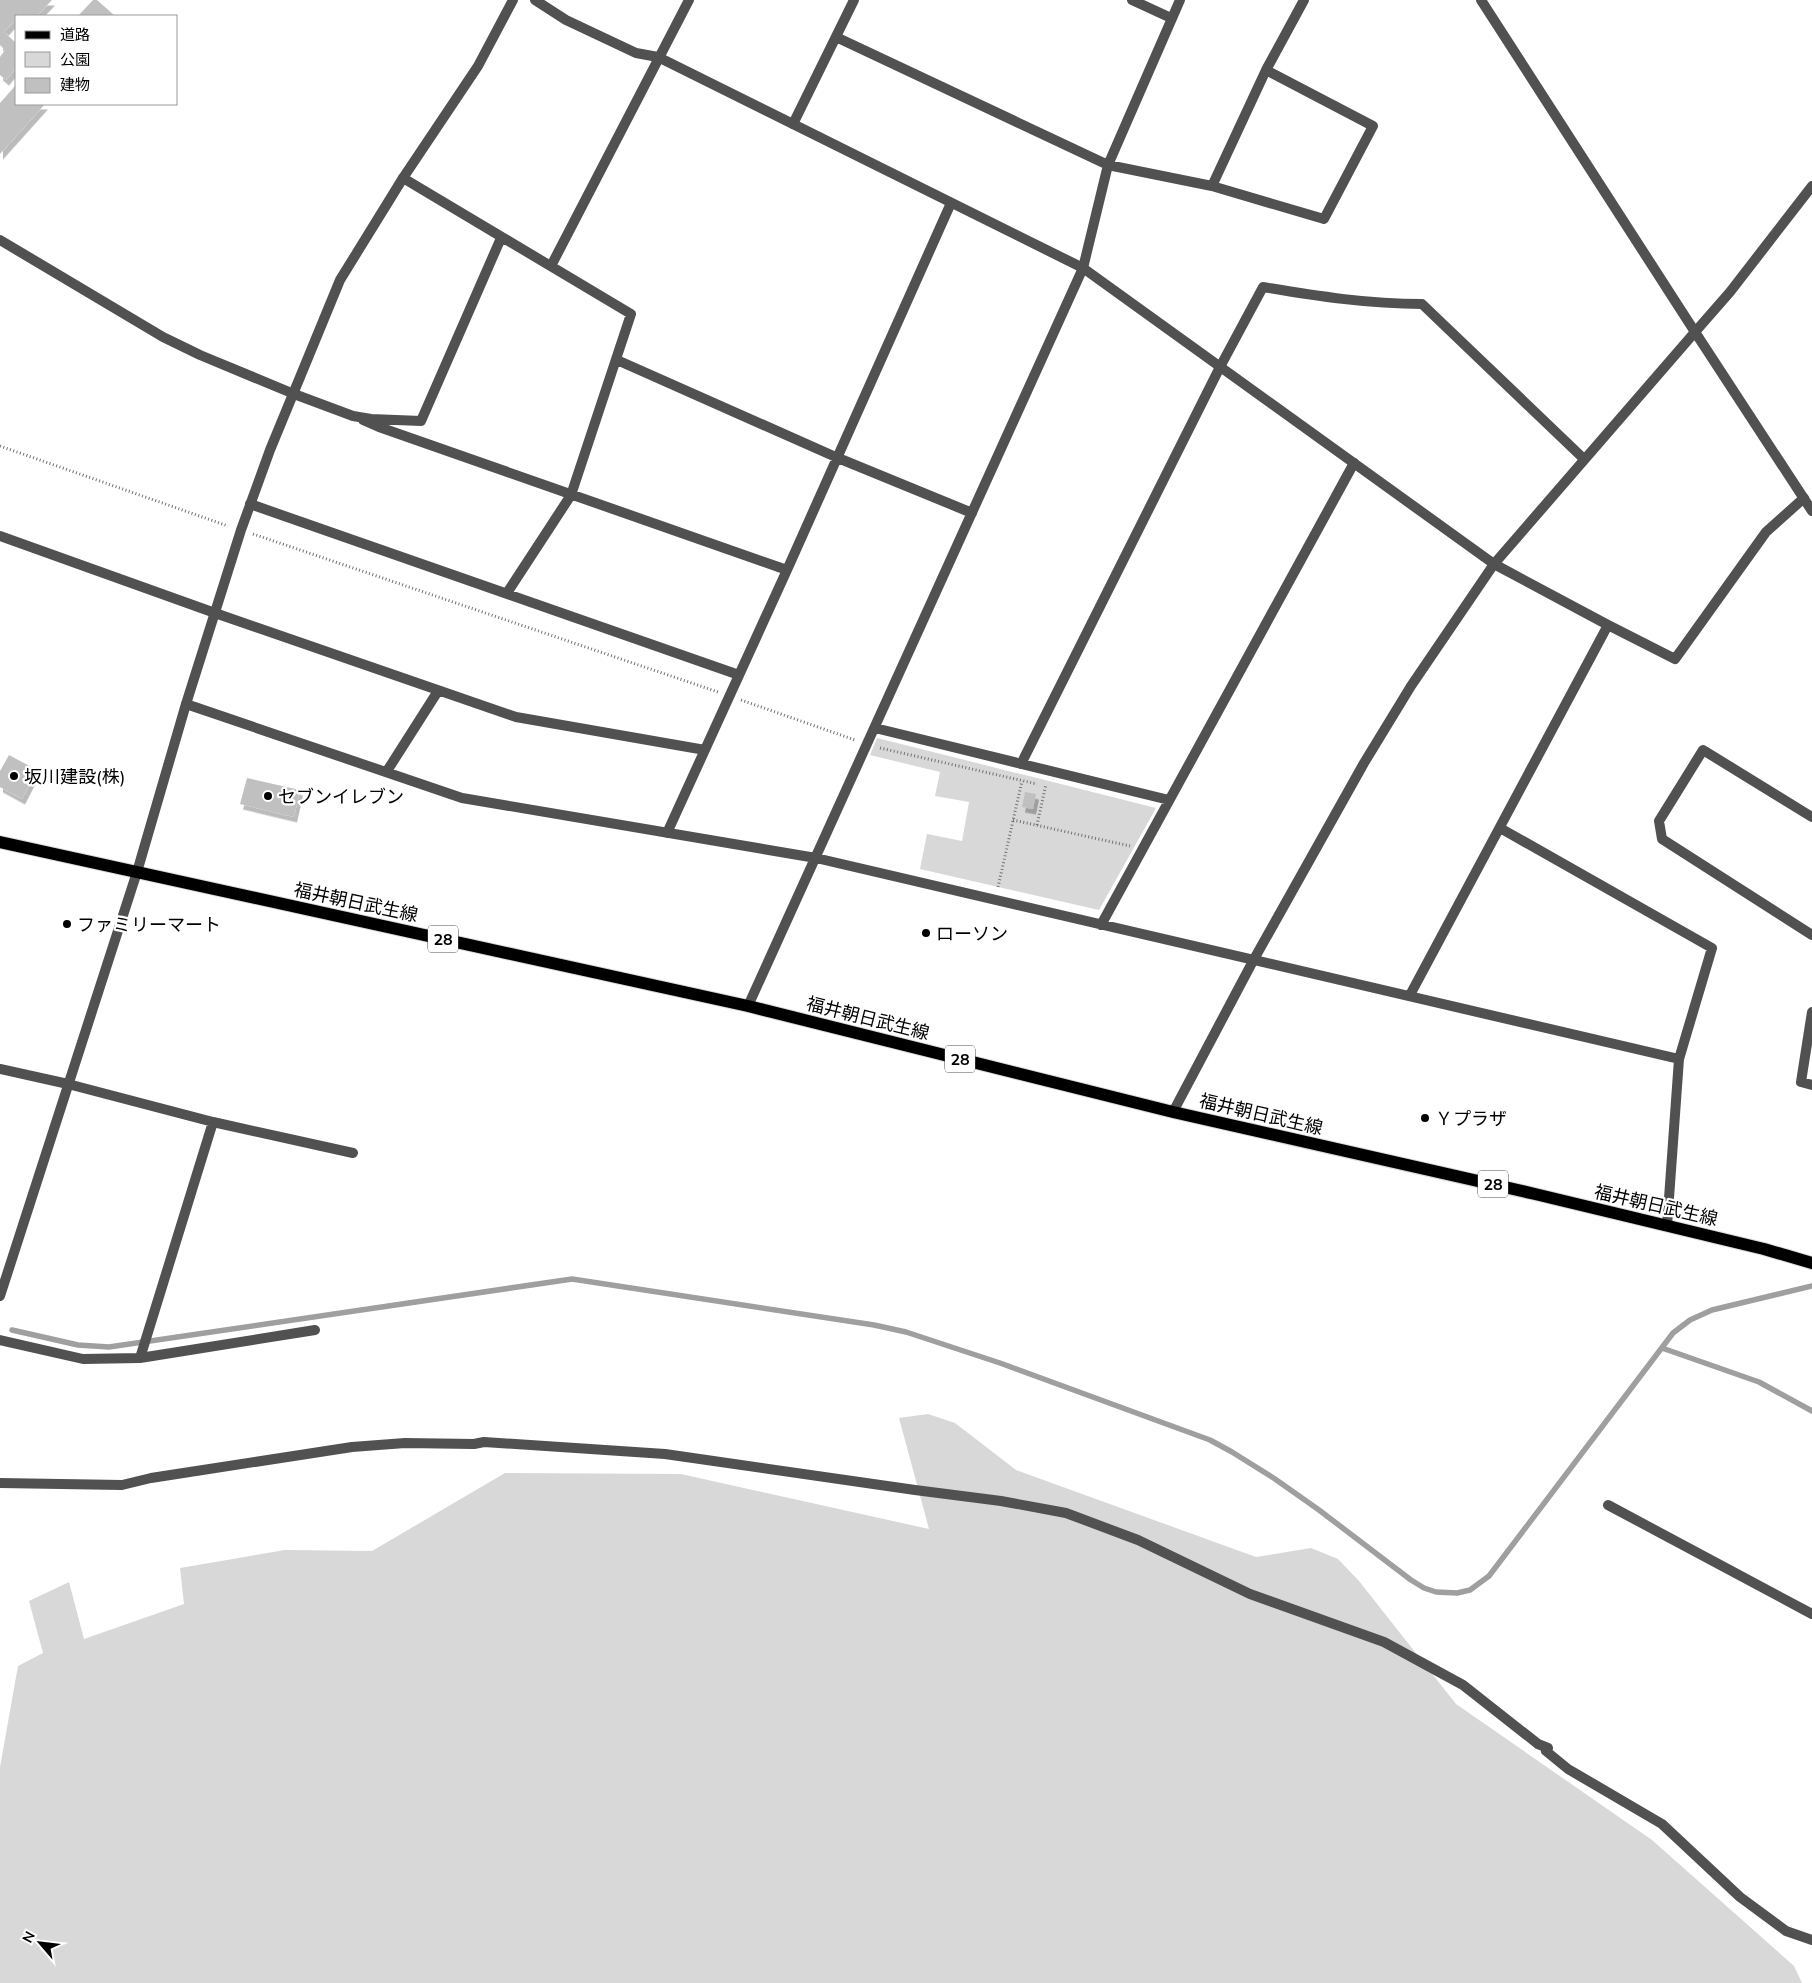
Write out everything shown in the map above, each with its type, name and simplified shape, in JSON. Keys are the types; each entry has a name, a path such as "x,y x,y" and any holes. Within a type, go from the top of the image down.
{"main road":[{"name":"福井朝日武生線","path":"0,842 748,1006 1173,1112 1413,1165 1764,1249 1812,1263"}],"street":[{"path":"0,1296 137,872 186,704 250,504 340,280 403,178 478,66 513,0"},
{"path":"535,0 566,20 636,53 658,57 1083,268 1494,564 1608,626 1675,659 1766,532 1804,498"},
{"path":"551,266 689,0"},
{"path":"793,124 854,0"},
{"path":"1132,0 1171,18"},
{"path":"748,1006 1083,268 1108,165 1180,0"},
{"path":"1212,186 1266,70 1304,0"},
{"path":"1481,0 1812,510"},
{"path":"836,37 1108,165 1212,186 1324,219 1373,126 1266,70"},
{"path":"403,178 500,238 631,314 571,495 507,593"},
{"path":"1173,1112 1253,961 1386,724 1494,564 1730,292 1812,186"},
{"path":"667,833 838,458 951,203"},
{"path":"353,416 421,422 500,238"},
{"path":"0,240 163,337 200,355 379,427 787,570"},
{"path":"1021,764 1220,367 1263,287 1342,300 1380,304 1422,304 1584,459"},
{"path":"617,360 838,458 972,513"},
{"path":"1101,925 1354,464"},
{"path":"250,504 739,675"},
{"path":"0,536 516,717 705,750"},
{"path":"1410,995 1608,626"},
{"path":"387,771 438,691"},
{"path":"186,704 462,798 816,858 1679,1059"},
{"path":"875,728 1170,800"},
{"path":"1812,817 1703,750 1659,821 1662,839 1812,935"},
{"path":"1500,828 1712,948 1679,1059 1667,1226"},
{"path":"1812,1012 1801,1082 1812,1085"},
{"path":"0,1069 68,1084 213,1122 353,1153"},
{"path":"140,1358 213,1122"},
{"path":"0,1340 83,1359 140,1358 315,1330"},
{"path":"0,1483 122,1485 151,1478 352,1448 405,1443 474,1444 484,1442 665,1454 1001,1501 1066,1513 1138,1540 1250,1594 1384,1642 1463,1685 1538,1744 1548,1748 1546,1751 1568,1768 1662,1824 1740,1897 1786,1932 1812,1940"},
{"path":"1608,1505 1812,1614"}],"path":[{"path":"0,446 868,745 1046,786"},
{"path":"1037,825 1049,771"},
{"path":"995,900 1022,781"},
{"path":"1013,820 1143,848"}],"green space":[{"path":"877,738 1156,808 1099,910 920,869 927,834 962,841 969,802 935,796 940,772 870,755"},
{"path":"928,1414 955,1423 1016,1470 1256,1557 1311,1548 1338,1559 1359,1581 1456,1704 1652,1840 1794,1966 1802,1983 0,1983 0,1767 18,1666 43,1653 29,1601 69,1582 84,1639 184,1604 180,1568 285,1550 372,1551 505,1473 681,1474 929,1529 899,1418"}],"building":[{"path":"0,0 52,0 38,15 15,15 15,20 4,32 15,42 15,69 6,80 0,75 0,57 5,50 0,45"},
{"path":"93,0 97,0 114,15 79,15"},
{"path":"15,86 15,105 44,105 0,154 0,103"},
{"path":"9,755 37,770 22,799 0,787 0,771"},
{"path":"247,778 300,790 294,817 240,804"},
{"path":"1025,792 1036,794 1033,809 1022,807"}],"waterway":[{"path":"12,1330 78,1345 109,1347 572,1279 874,1325 906,1332 1000,1363 1210,1440 1275,1479 1411,1580 1424,1588 1436,1592 1457,1593 1470,1590 1489,1576 1673,1333 1690,1320 1712,1310 1812,1286"},
{"path":"1662,1348 1759,1382 1812,1411"}],"place":[{"name":"坂川建設(株)","path":"14,776"},
{"name":"セブンイレブン","path":"268,796"},
{"name":"ファミリーマート","path":"67,924"},
{"name":"ローソン","path":"926,933"},
{"name":"Ｙプラザ","path":"1425,1118"}]}
